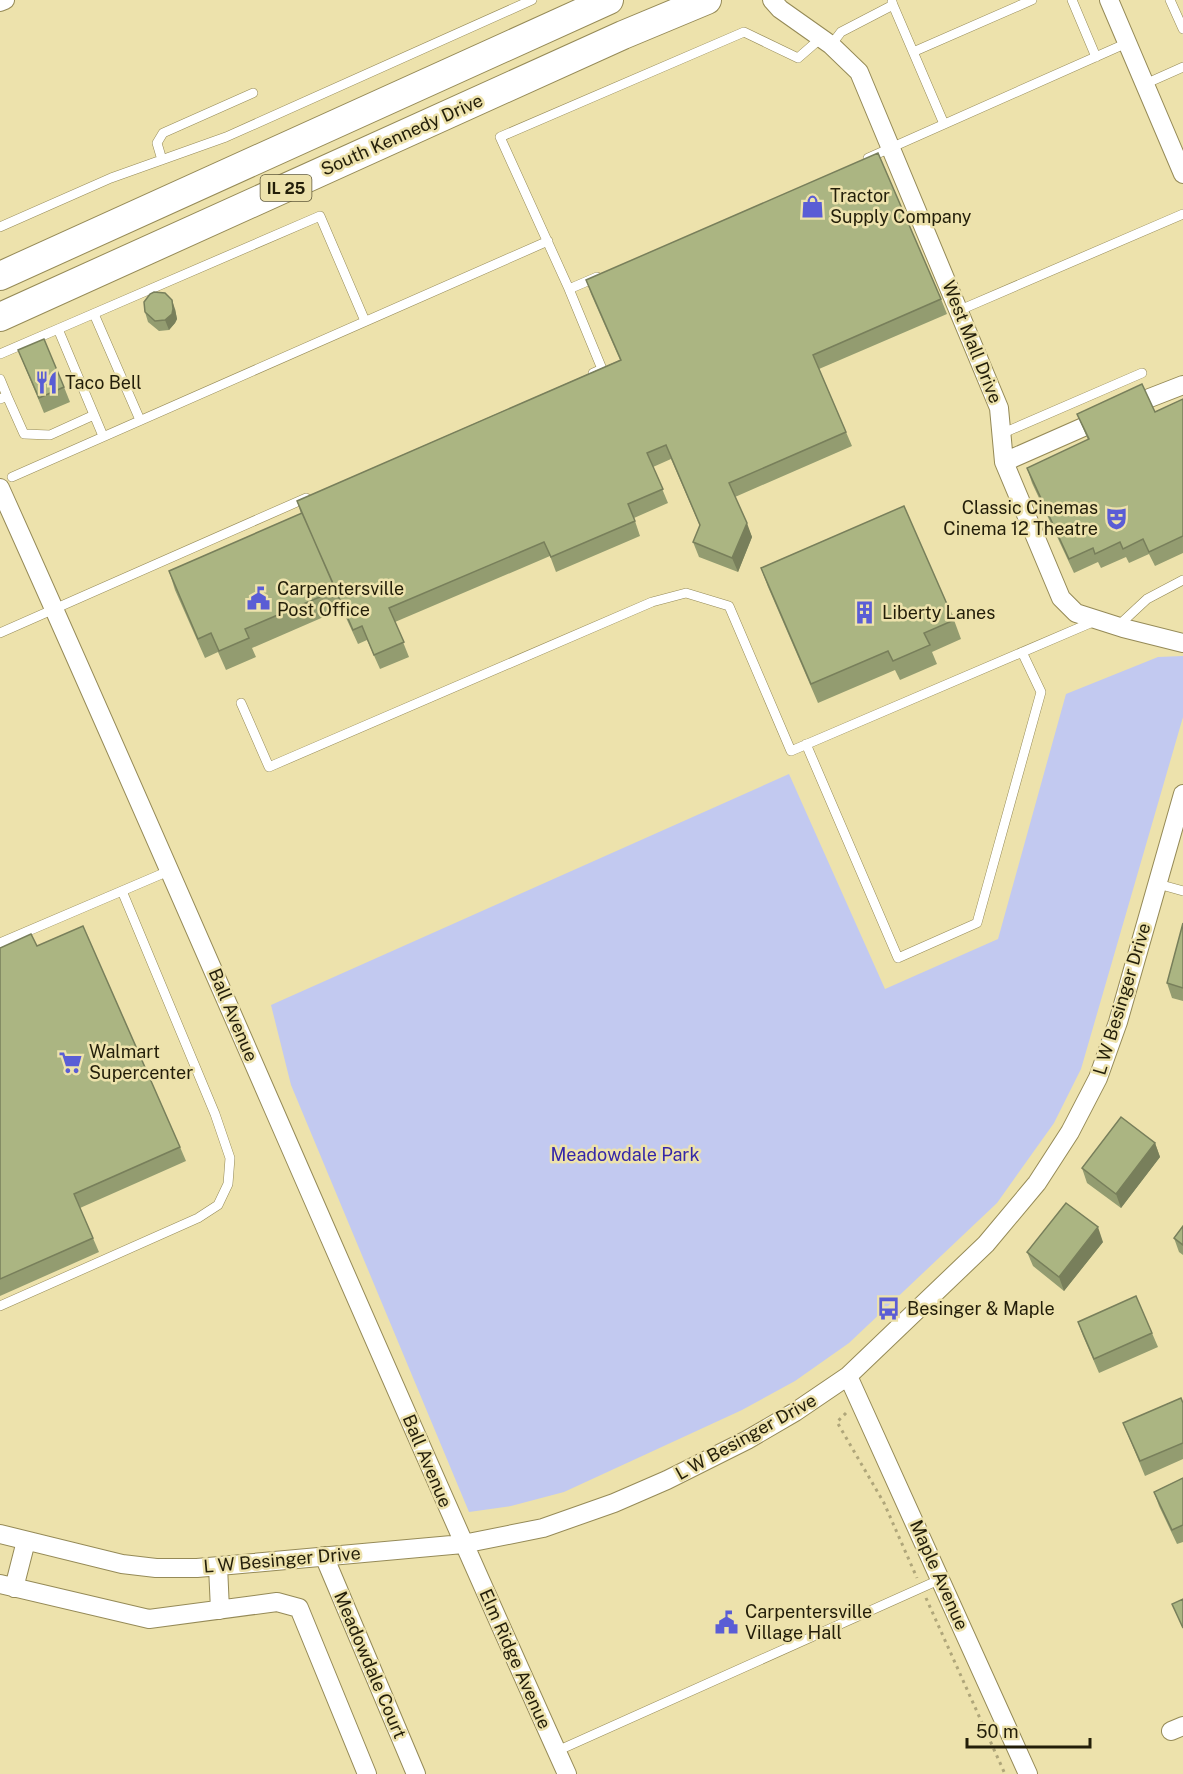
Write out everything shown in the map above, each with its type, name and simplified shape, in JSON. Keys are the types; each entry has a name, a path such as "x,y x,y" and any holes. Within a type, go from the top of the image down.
{"main road":[{"name":"South Kennedy Drive","path":"0,316 623,35 707,0"},
{"name":"South Kennedy Drive","path":"0,276 602,2"}],"street":[{"path":"0,2 5,0"},
{"name":"West Mall Drive","path":"772,0 780,9 826,42 858,72 960,310 999,408 1004,462 1061,598 1076,613 1183,643"},
{"path":"1109,0 1181,166"},
{"path":"1004,462 1183,385"},
{"name":"Ball Avenue","path":"6,482 54,608 171,870 463,1544"},
{"name":"L W Besinger Drive","path":"0,1534 122,1564 162,1568 218,1566 463,1544 543,1528 635,1494 747,1440 803,1407 848,1376 987,1244 1037,1183 1070,1132 1098,1078 1118,1022 1158,884 1180,819 1183,794"},
{"name":"Maple Avenue","path":"848,1376 1028,1774"},
{"path":"26,1541 7,1586 149,1619 277,1602 299,1608 368,1774"},
{"name":"Elm Ridge Avenue","path":"463,1544 567,1774"},
{"name":"Meadowdale Court","path":"324,1556 416,1774"},
{"path":"218,1566 220,1610"}],"lane":[{"path":"0,227 111,178 226,137 532,0"},
{"path":"913,52 1032,0"},
{"path":"1072,0 1096,57"},
{"path":"1170,0 1183,29"},
{"path":"585,377 602,369 501,137 744,32 798,58 892,3 944,124"},
{"path":"860,161 1127,43"},
{"path":"1145,84 1183,67"},
{"path":"162,160 157,143 163,133 253,93"},
{"path":"960,310 1183,214"},
{"path":"0,354 320,216 365,321"},
{"path":"6,482 103,436 548,241"},
{"path":"569,289 605,273"},
{"path":"94,314 140,420"},
{"path":"58,329 103,436"},
{"path":"1001,434 1142,373"},
{"path":"0,379 4,397 24,434 50,435 94,415"},
{"path":"0,633 316,494"},
{"path":"1118,626 1147,599 1183,580"},
{"path":"241,702 269,767 652,602 686,593 729,606 791,751 1097,620"},
{"path":"806,744 898,958 977,922 1041,692 1022,652"},
{"path":"0,943 171,870"},
{"path":"1158,884 1183,891"},
{"path":"0,1306 198,1218 218,1206 228,1184 230,1158 215,1114 122,891"},
{"path":"557,1751 941,1579"}],"green space":[{"name":"Meadowdale Park","path":"1183,656 1183,717 1081,1069 1054,1123 997,1203 849,1343 795,1381 742,1410 564,1492 511,1506 469,1512 291,1085 271,1005 789,774 885,989 998,939 1066,694 1158,657"}],"building":[{"path":"878,153 941,299 813,355 846,432 729,483 747,523 732,558 693,542 700,525 666,445 647,453 663,489 628,504 635,521 551,557 544,542 389,608 404,642 374,655 362,626 353,630 297,501 621,360 586,280"},
{"path":"154,292 165,293 172,300 172,314 165,320 155,321 145,312 144,302"},
{"name":"Taco Bell","path":"44,339 64,387 39,398 18,350"},
{"name":"Classic Cinemas Cinema 12 Theatre","path":"1142,384 1155,412 1183,399 1183,536 1149,552 1143,539 1123,549 1120,542 1095,554 1093,548 1069,559 1027,468 1089,439 1077,414"},
{"name":"Liberty Lanes","path":"904,506 954,620 924,633 930,645 893,661 888,651 811,684 761,568"},
{"name":"Carpentersville Post Office","path":"302,513 336,590 245,629 249,638 219,651 211,633 198,639 169,571"},
{"path":"1183,923 1183,988 1167,983"},
{"name":"Walmart Supercenter","path":"83,926 180,1147 74,1194 93,1238 0,1279 0,948 31,934 37,946"},
{"path":"1121,1117 1155,1143 1116,1194 1082,1168"},
{"path":"1066,1203 1098,1227 1059,1277 1027,1252"},
{"path":"1183,1226 1183,1245 1174,1238"},
{"path":"1136,1296 1152,1333 1094,1359 1078,1322"},
{"path":"1181,1398 1183,1443 1140,1461 1123,1423"},
{"path":"1183,1478 1183,1525 1172,1530 1154,1492"},
{"path":"1183,1599 1183,1628 1172,1604"}],"place":[{"name":"Tractor Supply Company","path":"812,206"},
{"name":"Taco Bell","path":"47,383"},
{"name":"Classic Cinemas Cinema 12 Theatre","path":"1116,518"},
{"name":"Carpentersville Post Office","path":"259,599"},
{"name":"Liberty Lanes","path":"864,613"},
{"name":"Walmart Supercenter","path":"71,1062"},
{"name":"Besinger & Maple","path":"889,1309"},
{"name":"Carpentersville Village Hall","path":"727,1622"}]}
